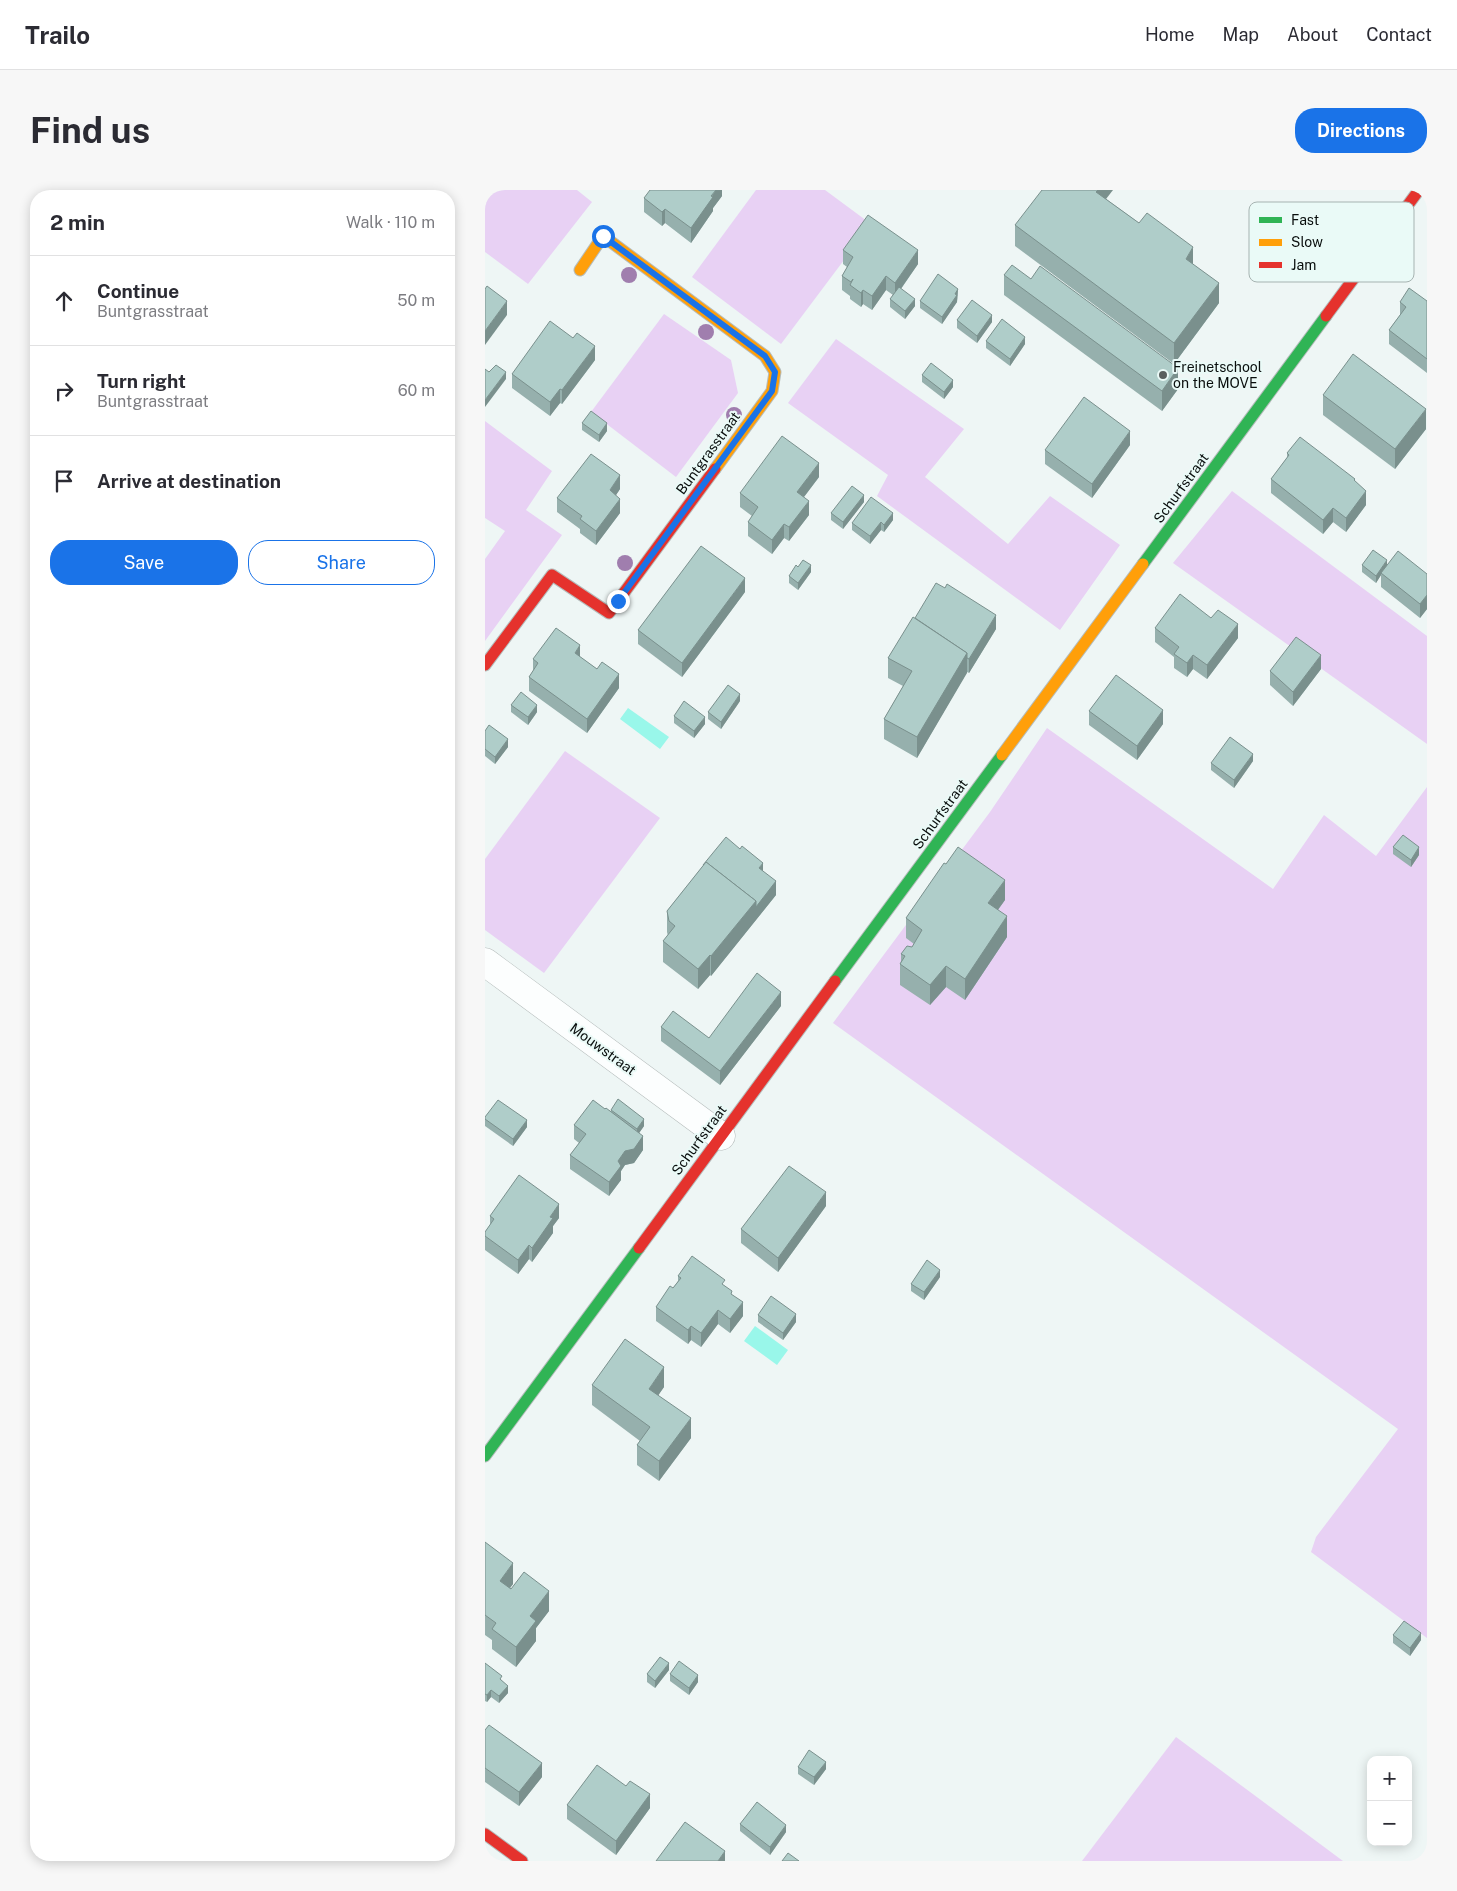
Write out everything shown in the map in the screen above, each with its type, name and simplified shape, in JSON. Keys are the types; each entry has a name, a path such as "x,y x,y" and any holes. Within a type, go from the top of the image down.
{"street":[{"name":"Schurfstraat","path":"1410,202 1419,190"},
{"name":"Buntgrasstraat","path":"485,665 553,575 609,613 772,391 775,372 765,356 603,236 580,270"},
{"name":"Schurfstraat","path":"485,1456 1351,282"},
{"name":"Mouwstraat","path":"485,962 721,1136"},
{"path":"485,1834 522,1861"}],"shaded area":[{"path":"485,190 577,190 592,202 528,284 485,252"},
{"path":"756,190 825,190 871,224 781,344 692,277"},
{"path":"664,314 731,360 738,393 676,477 591,412"},
{"path":"836,339 964,429 925,477 1008,544 1050,496 1120,545 1060,630 877,496 888,475 788,403"},
{"path":"485,421 552,471 526,510 562,535 485,641 485,559 505,531 485,518"},
{"path":"1232,491 1427,636 1427,744 1173,563"},
{"path":"628,708 669,737 660,749 620,719"},
{"path":"1047,728 1273,889 1324,815 1376,856 1427,787 1427,1638 1311,1552 1316,1537 1398,1429 833,1023 990,812"},
{"path":"565,751 660,818 544,973 485,930 485,859"},
{"path":"755,1326 788,1350 777,1365 744,1341"},
{"path":"1176,1737 1343,1861 1082,1861"}],"building":[{"path":"650,190 716,190 691,228 665,209 662,212 644,198"},
{"path":"1042,190 1098,190 1096,192 1139,223 1147,213 1193,247 1186,259 1219,283 1174,343 1015,225"},
{"path":"868,215 918,250 895,283 886,276 872,296 863,290 861,293 850,285 853,279 851,282 842,276 853,257 843,250"},
{"path":"1012,265 1031,279 1040,266 1178,368 1162,391 1004,275"},
{"path":"938,274 958,289 955,294 957,295 942,317 920,301"},
{"path":"487,286 507,301 485,331 485,289"},
{"path":"899,287 915,299 905,311 890,299"},
{"path":"1409,288 1427,301 1427,359 1389,330 1406,307 1400,302"},
{"path":"972,300 992,315 977,336 957,320"},
{"path":"1002,319 1025,337 1010,359 986,341"},
{"path":"550,321 573,338 577,333 595,346 562,390 560,389 550,402 512,374"},
{"path":"1353,354 1426,409 1395,449 1323,395"},
{"path":"931,363 953,380 944,392 922,375"},
{"path":"496,365 506,372 485,400 485,369 489,372"},
{"path":"1084,397 1130,431 1092,484 1045,450"},
{"path":"591,411 607,423 599,435 582,423"},
{"path":"782,436 819,463 797,492 809,501 789,527 784,524 772,540 748,522 758,507 740,493"},
{"path":"1300,437 1355,479 1366,491 1346,518 1333,508 1323,520 1271,479 1289,455 1287,453"},
{"path":"591,454 620,475 610,490 620,499 596,531 580,519 582,516 557,498"},
{"path":"852,486 864,495 843,522 831,513"},
{"path":"871,497 893,513 884,525 881,522 870,536 852,523"},
{"path":"701,546 745,578 682,663 638,630"},
{"path":"1373,550 1387,560 1376,576 1362,565"},
{"path":"1398,551 1427,574 1427,595 1420,604 1381,573"},
{"path":"803,560 811,565 798,583 789,576 796,565 798,567"},
{"path":"936,583 945,588 947,584 996,615 969,659 967,658 967,653 915,618"},
{"path":"1180,594 1211,618 1218,610 1238,624 1207,665 1193,655 1187,663 1174,654 1179,647 1155,628"},
{"path":"913,617 967,653 917,737 884,719 912,671 888,658"},
{"path":"556,628 580,645 575,653 597,669 602,662 619,674 587,719 529,677 538,663 533,659"},
{"path":"1296,637 1321,655 1293,692 1270,671"},
{"path":"1116,675 1163,710 1137,746 1089,711"},
{"path":"728,685 740,694 721,722 708,712"},
{"path":"521,692 537,705 528,717 511,705"},
{"path":"684,701 705,717 694,731 674,716"},
{"path":"489,725 508,739 495,757 485,749 485,731"},
{"path":"1230,737 1253,754 1234,780 1211,763"},
{"path":"1403,835 1419,847 1411,860 1393,847"},
{"path":"726,837 740,849 742,846 763,863 759,868 776,881 756,907 756,901 706,862 703,865"},
{"path":"958,847 1005,880 988,903 1007,916 965,979 946,966 930,985 900,964 905,956 901,954 907,946 912,947 922,930 906,918 944,863 946,864"},
{"path":"706,862 756,901 698,969 663,941 675,926 669,921 667,911"},
{"path":"757,973 781,992 720,1071 661,1027 673,1011 709,1038"},
{"path":"618,1099 644,1119 637,1129 611,1110"},
{"path":"498,1100 527,1120 513,1139 485,1119"},
{"path":"593,1100 643,1136 634,1149 625,1151 618,1161 621,1166 609,1182 570,1155 586,1134 574,1125"},
{"path":"789,1166 826,1192 778,1258 741,1229"},
{"path":"519,1175 559,1204 550,1217 553,1218 532,1248 529,1245 518,1260 485,1236 485,1232 494,1219 490,1216"},
{"path":"692,1256 725,1280 722,1284 732,1291 731,1294 743,1302 730,1319 718,1310 701,1333 691,1326 688,1330 656,1307 670,1286 673,1288 681,1278 678,1276"},
{"path":"927,1260 940,1270 924,1292 911,1284"},
{"path":"771,1296 796,1314 783,1333 758,1315"},
{"path":"625,1339 664,1367 649,1389 691,1418 659,1461 637,1445 650,1427 592,1385"},
{"path":"485,1542 513,1563 500,1581 511,1589 524,1572 549,1591 530,1616 536,1621 516,1647 492,1629 496,1623 485,1615"},
{"path":"1404,1621 1421,1633 1410,1648 1393,1635"},
{"path":"660,1657 669,1663 655,1681 647,1674"},
{"path":"679,1661 698,1675 689,1688 670,1674"},
{"path":"485,1663 502,1676 500,1679 508,1686 499,1696 491,1690 487,1695 485,1694"},
{"path":"489,1725 542,1763 519,1792 485,1768 485,1730"},
{"path":"809,1750 826,1762 814,1777 798,1767"},
{"path":"597,1765 626,1786 630,1781 650,1794 616,1841 567,1805"},
{"path":"757,1802 786,1825 770,1847 740,1824"},
{"path":"685,1822 725,1851 718,1861 656,1861"},
{"path":"788,1853 799,1861 782,1861"}],"traffic: fast":[{"path":"1143,564 1326,316"},
{"path":"835,981 1002,755"},
{"path":"485,1456 639,1248"}],"traffic: slow":[{"path":"580,270 603,236 765,356 775,372 772,391 715,469"},
{"path":"1002,755 1143,564"}],"traffic: jam":[{"path":"1410,202 1419,190"},
{"path":"1326,316 1351,282"},
{"path":"485,665 552,575 609,613 715,469"},
{"path":"639,1248 835,981"},
{"path":"485,1834 522,1861"}],"place":[{"name":"Freinetschool on the MOVE","path":"1163,375"}],"route":[{"path":"603,236 765,356 775,372 772,391 618,601"}]}
